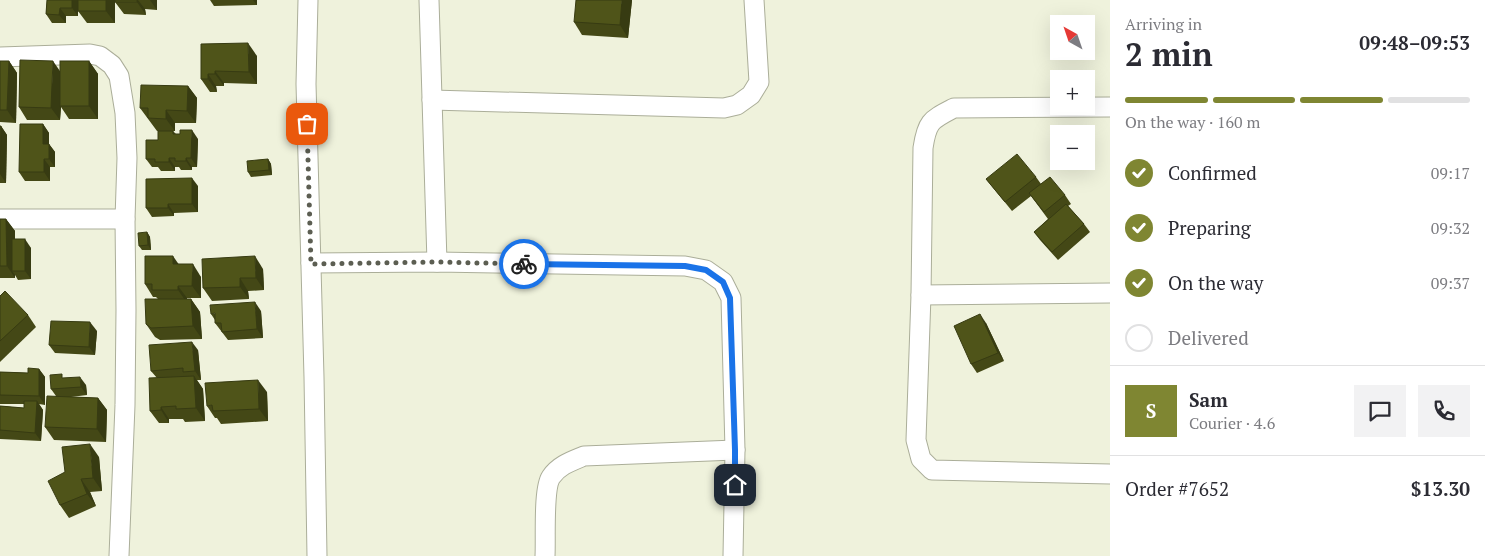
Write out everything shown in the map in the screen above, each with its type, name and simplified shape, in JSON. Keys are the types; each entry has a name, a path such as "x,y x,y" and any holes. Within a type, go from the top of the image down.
{"street":[{"path":"308,0 306,84 317,556"},
{"path":"429,0 437,262"},
{"path":"432,100 724,108 737,105 751,94 759,82 754,0"},
{"path":"0,56 90,54 100,56 112,65 119,76 125,113 127,158 125,219 125,405 119,556"},
{"path":"1110,108 954,108 936,117 926,129 923,148 921,295 916,440 920,459 932,470 1110,474"},
{"path":"0,218 125,219"},
{"path":"311,264 437,262 685,266 706,270 723,282 730,298 735,450 733,556"},
{"path":"921,295 1110,293"},
{"path":"545,556 547,498 550,478 566,463 584,456 735,450"}],"building":[{"path":"47,0 72,0 72,8 60,8 59,15 46,14"},
{"path":"78,0 106,0 106,11 78,11"},
{"path":"115,0 137,0 137,2 115,2"},
{"path":"576,0 622,0 620,25 574,22"},
{"path":"248,43 249,72 215,71 215,74 208,74 208,79 201,79 201,44"},
{"path":"20,60 53,61 51,108 19,107"},
{"path":"0,61 9,61 7,110 0,110"},
{"path":"60,61 89,61 89,106 60,106"},
{"path":"141,85 188,86 187,111 166,110 166,119 148,118 148,108 140,108"},
{"path":"20,124 43,124 43,144 49,144 49,159 44,159 44,172 19,172"},
{"path":"0,126 1,126 0,174"},
{"path":"180,130 192,130 191,158 186,158 186,161 175,161 175,158 169,158 169,162 155,162 155,159 146,159 146,140 158,140 158,131 173,131 173,134 180,134"},
{"path":"1017,154 1036,177 1005,202 986,179"},
{"path":"268,159 269,170 248,172 247,161"},
{"path":"1050,177 1065,195 1044,212 1029,193"},
{"path":"192,178 192,204 168,204 168,208 146,208 146,179"},
{"path":"1066,204 1084,224 1052,252 1034,232"},
{"path":"0,219 6,219 7,266 0,266"},
{"path":"147,232 148,245 139,246 138,233"},
{"path":"12,239 25,239 25,271 12,271"},
{"path":"145,256 173,256 173,264 193,264 192,286 178,286 178,290 152,290 152,284 145,284"},
{"path":"255,256 256,278 240,278 240,287 203,288 202,259"},
{"path":"5,291 28,315 0,341 0,296"},
{"path":"145,299 191,299 193,326 151,328 146,324"},
{"path":"255,302 257,329 222,332 221,323 215,323 215,313 211,314 210,305"},
{"path":"980,314 998,353 971,364 954,326"},
{"path":"51,321 90,322 89,347 49,345"},
{"path":"192,342 195,371 183,372 183,368 151,371 149,345"},
{"path":"28,368 39,369 39,396 0,395 0,372 28,373"},
{"path":"62,374 62,378 80,377 81,387 51,389 50,375"},
{"path":"194,376 196,408 176,409 176,406 161,407 161,410 150,411 149,378"},
{"path":"258,380 259,409 213,411 212,405 207,406 205,383"},
{"path":"47,396 98,398 97,429 45,427"},
{"path":"24,401 37,401 35,433 0,430 0,406 24,408"},
{"path":"90,444 93,478 81,479 87,494 60,505 48,481 65,472 62,447"}],"way so far":[{"path":"307,124 311,264 437,262 524,264"}],"route":[{"path":"524,264 685,266 706,270 723,282 730,298 735,485"}]}
